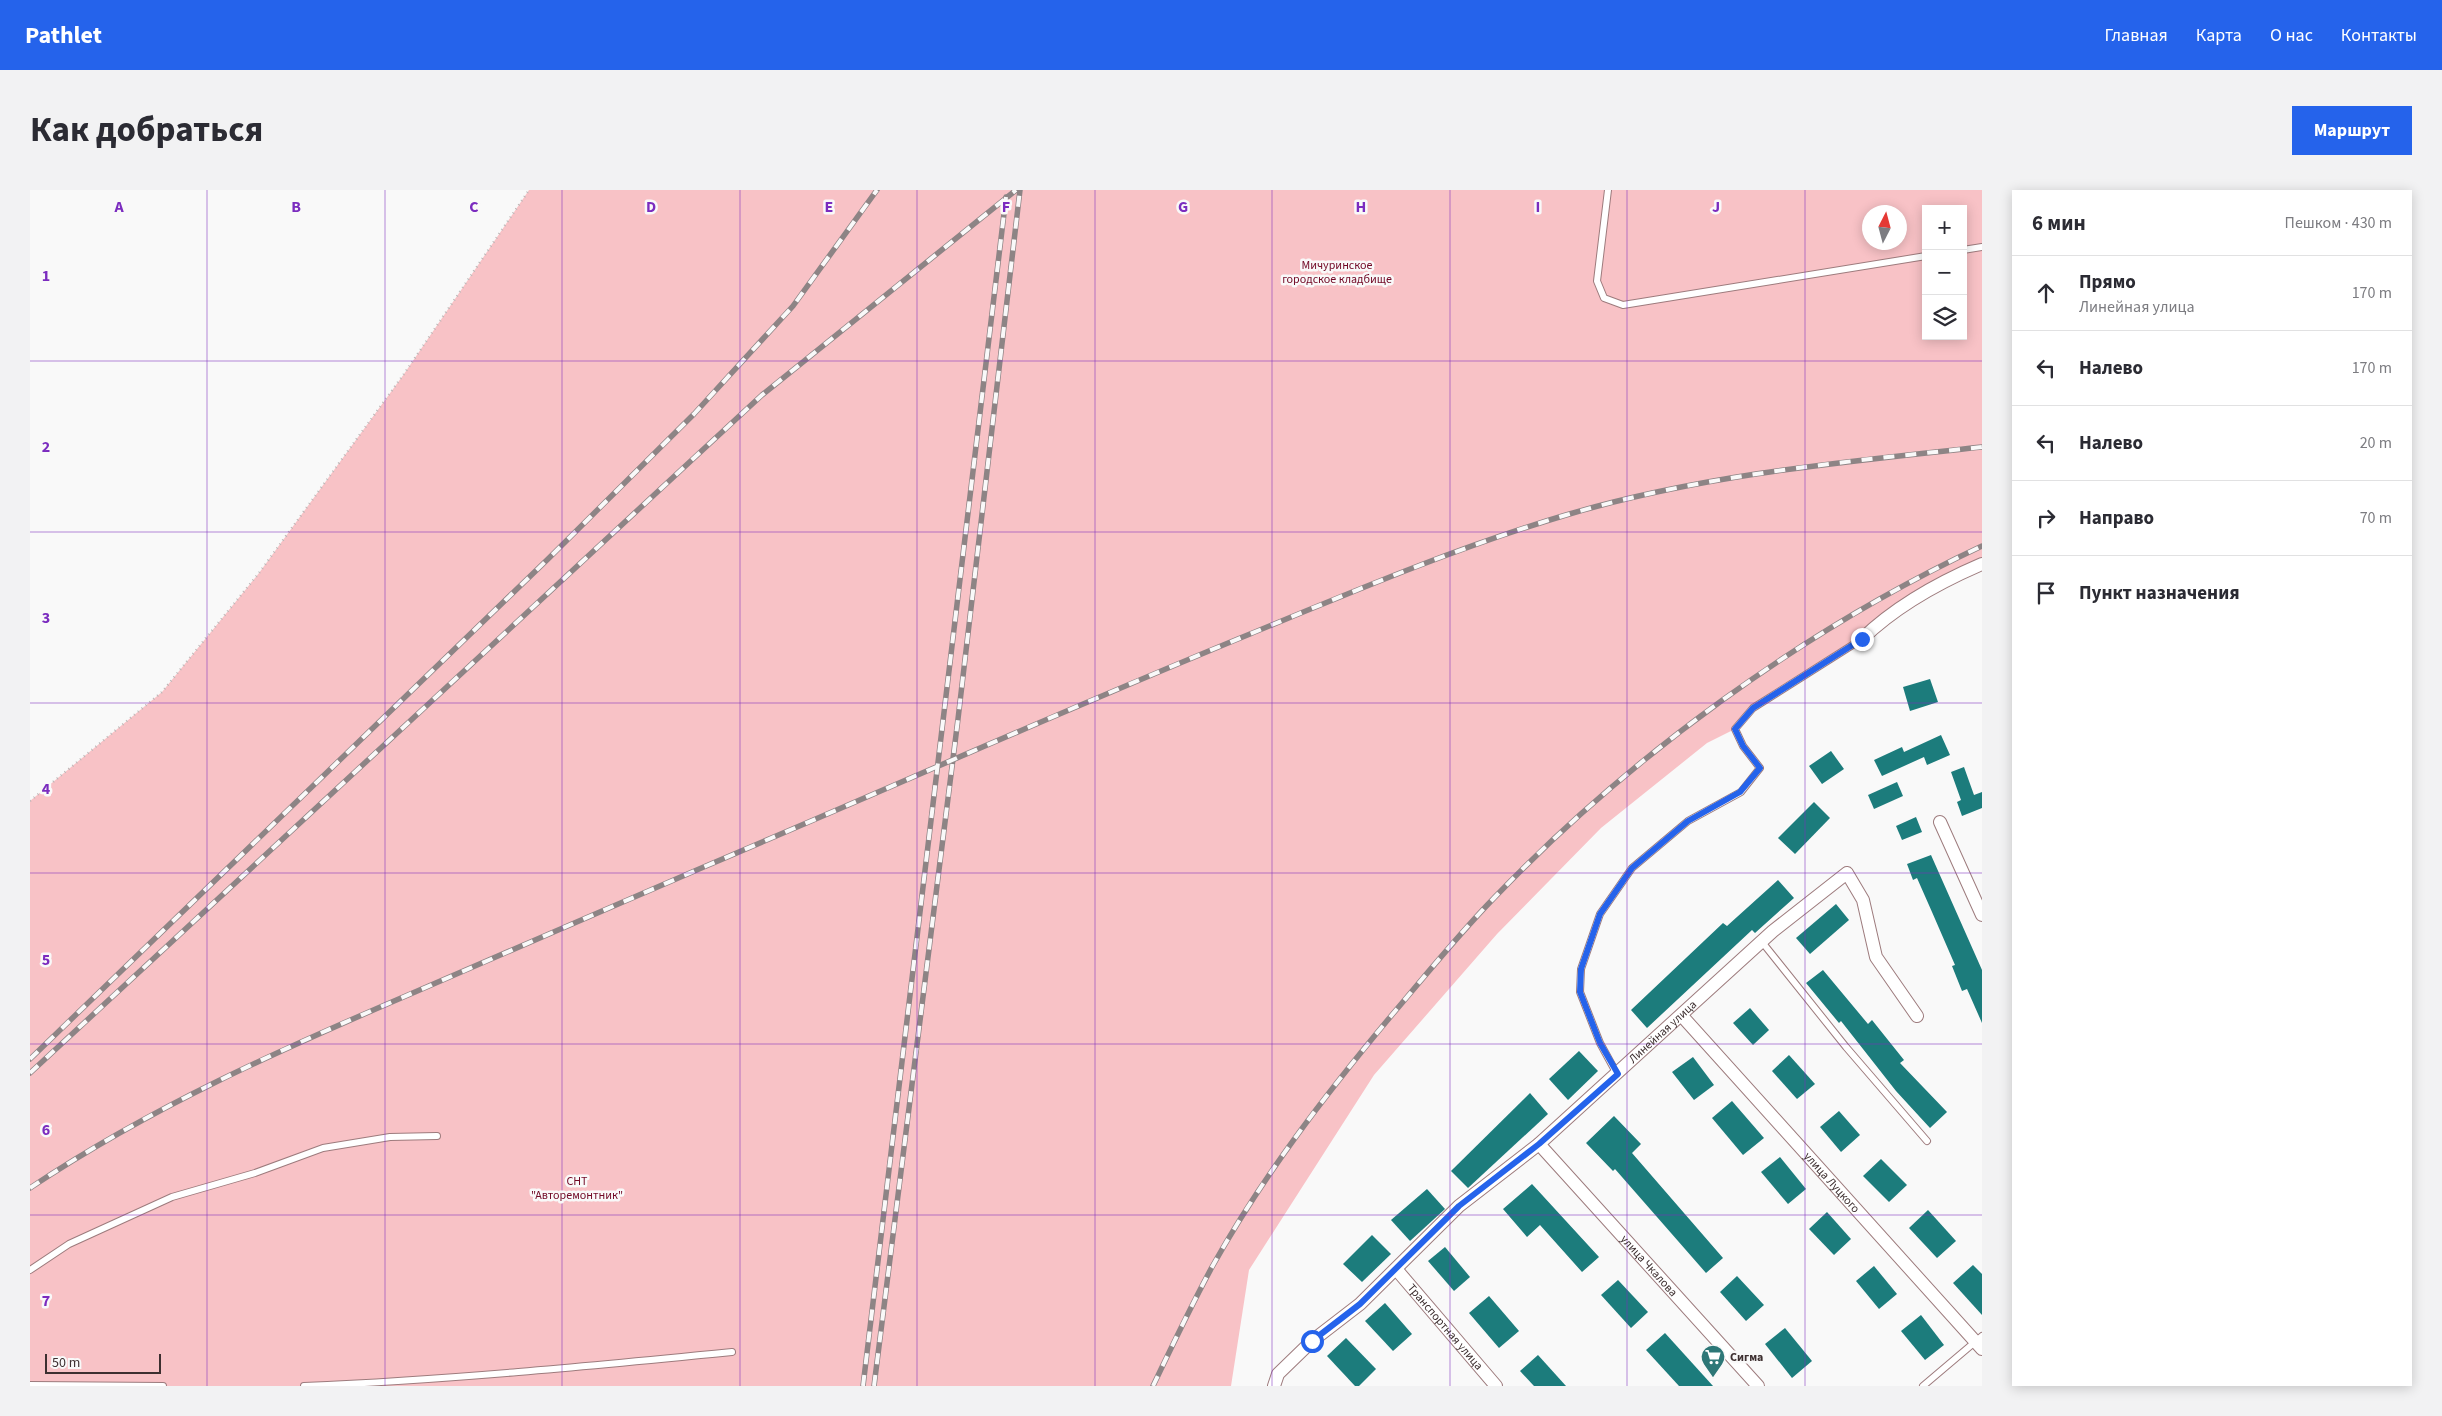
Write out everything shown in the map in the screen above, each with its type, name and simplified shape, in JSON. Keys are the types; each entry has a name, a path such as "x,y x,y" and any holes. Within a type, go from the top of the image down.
{"street":[{"path":"1862,639 1879,622 1964,572 1982,564"},
{"path":"1940,822 1982,915"},
{"name":"Линейная улица","path":"1274,1386 1278,1374 1312,1341 1360,1304 1459,1206 1539,1144 1762,942 1846,873 1863,900 1876,957 1917,1016"},
{"name":"улица Луцкого","path":"1682,1016 1980,1342"},
{"name":"улица Чкалова","path":"1539,1144 1758,1386"},
{"name":"Транспортная улица","path":"1396,1269 1496,1386"}],"lane":[{"path":"1608,190 1598,281 1604,298 1623,305 1922,257"},
{"path":"1967,249 1982,247"},
{"path":"1618,1074 1600,1043 1580,992 1581,969 1600,914 1632,868 1688,821 1740,792 1760,768 1743,746 1735,729 1753,708 1862,639"},
{"path":"1762,942 1846,1048 1928,1142"},
{"path":"30,1270 69,1244 172,1197 255,1173 323,1148 390,1137 438,1136"},
{"path":"1923,1386 1980,1342"},
{"path":"304,1386 385,1383 537,1371 732,1352"},
{"path":"30,1385 163,1386"}],"path":[{"path":"30,801 162,692 258,573 404,374 528,190"}],"green space":[{"path":"529,190 1982,190 1982,564 1753,708 1735,729 1707,743 1601,828 1497,934 1374,1075 1249,1270 1231,1386 30,1386 30,801 162,692 259,573 404,374"}],"building":[{"path":"1930,679 1938,702 1910,711 1903,687"},
{"path":"1941,735 1950,755 1927,765 1924,757 1882,776 1874,760 1902,747 1904,752"},
{"path":"1831,751 1844,769 1822,784 1809,766"},
{"path":"1964,767 1974,795 1982,792 1982,808 1962,816 1957,802 1961,800 1951,772"},
{"path":"1897,782 1903,796 1874,809 1868,795"},
{"path":"1814,802 1830,818 1795,854 1778,838"},
{"path":"1916,817 1922,832 1902,840 1896,826"},
{"path":"1931,855 1982,970 1982,1023 1967,989 1962,991 1952,966 1955,965 1917,878 1913,880 1907,864"},
{"path":"1778,880 1794,898 1755,933 1752,930 1647,1028 1631,1010 1723,923 1727,926"},
{"path":"1836,904 1849,920 1810,954 1796,938"},
{"path":"1823,970 1868,1024 1872,1020 1904,1060 1900,1063 1947,1112 1930,1128 1896,1091 1841,1021 1839,1023 1806,983"},
{"path":"1750,1008 1769,1030 1753,1045 1733,1023"},
{"path":"1579,1051 1598,1071 1568,1100 1549,1079"},
{"path":"1789,1055 1815,1084 1797,1099 1772,1071"},
{"path":"1693,1057 1714,1085 1694,1100 1672,1072"},
{"path":"1530,1093 1548,1114 1468,1188 1451,1171"},
{"path":"1732,1101 1764,1138 1743,1155 1712,1118"},
{"path":"1839,1111 1860,1135 1841,1152 1820,1127"},
{"path":"1614,1116 1641,1144 1632,1153 1723,1258 1706,1273 1615,1169 1613,1171 1586,1143"},
{"path":"1780,1157 1806,1189 1788,1204 1761,1172"},
{"path":"1881,1159 1907,1185 1889,1202 1863,1176"},
{"path":"1532,1184 1599,1257 1582,1272 1540,1225 1527,1237 1503,1209"},
{"path":"1427,1189 1445,1209 1410,1241 1391,1220"},
{"path":"1928,1210 1956,1241 1937,1258 1909,1228"},
{"path":"1827,1212 1851,1239 1834,1255 1809,1229"},
{"path":"1372,1235 1391,1254 1362,1282 1343,1264"},
{"path":"1445,1247 1470,1277 1454,1291 1428,1261"},
{"path":"1973,1265 1982,1274 1982,1315 1953,1283"},
{"path":"1874,1266 1897,1294 1879,1309 1856,1281"},
{"path":"1737,1276 1764,1305 1746,1321 1720,1292"},
{"path":"1618,1280 1648,1312 1631,1328 1601,1295"},
{"path":"1489,1296 1519,1331 1499,1348 1469,1313"},
{"path":"1385,1303 1412,1334 1393,1351 1365,1321"},
{"path":"1921,1315 1944,1345 1925,1360 1901,1331"},
{"path":"1785,1328 1812,1361 1792,1378 1765,1344"},
{"path":"1665,1333 1713,1386 1679,1386 1646,1350"},
{"path":"1346,1338 1376,1369 1359,1386 1355,1386 1327,1356"},
{"path":"1538,1355 1566,1386 1534,1386 1520,1371"}],"railway":[{"path":"30,1059 548,559 694,414 793,306 877,190"},
{"path":"30,1073 762,395 1016,190"},
{"path":"874,1386 958,719 1020,190"},
{"path":"863,1386 1006,197"},
{"path":"30,1188 76,1158 170,1105 266,1058 1113,691 1406,570 1566,515 1668,490 1772,472 1982,447"},
{"path":"1153,1386 1212,1267 1273,1169 1366,1046 1494,898 1546,846 1602,795 1722,700 1850,616 1916,579 1982,546"}],"place":[{"name":"Сигма","path":"1713,1378"}],"route":[{"path":"1312,1341 1360,1304 1459,1206 1539,1144 1618,1074 1600,1043 1580,992 1581,969 1600,914 1632,868 1688,821 1740,792 1760,768 1743,746 1735,729 1753,708 1862,639"}],"park label":[{"name":"Мичуринское городское кладбище","path":"1337,272"},
{"name":"СНТ \"Авторемонтник\"","path":"577,1188"}]}
